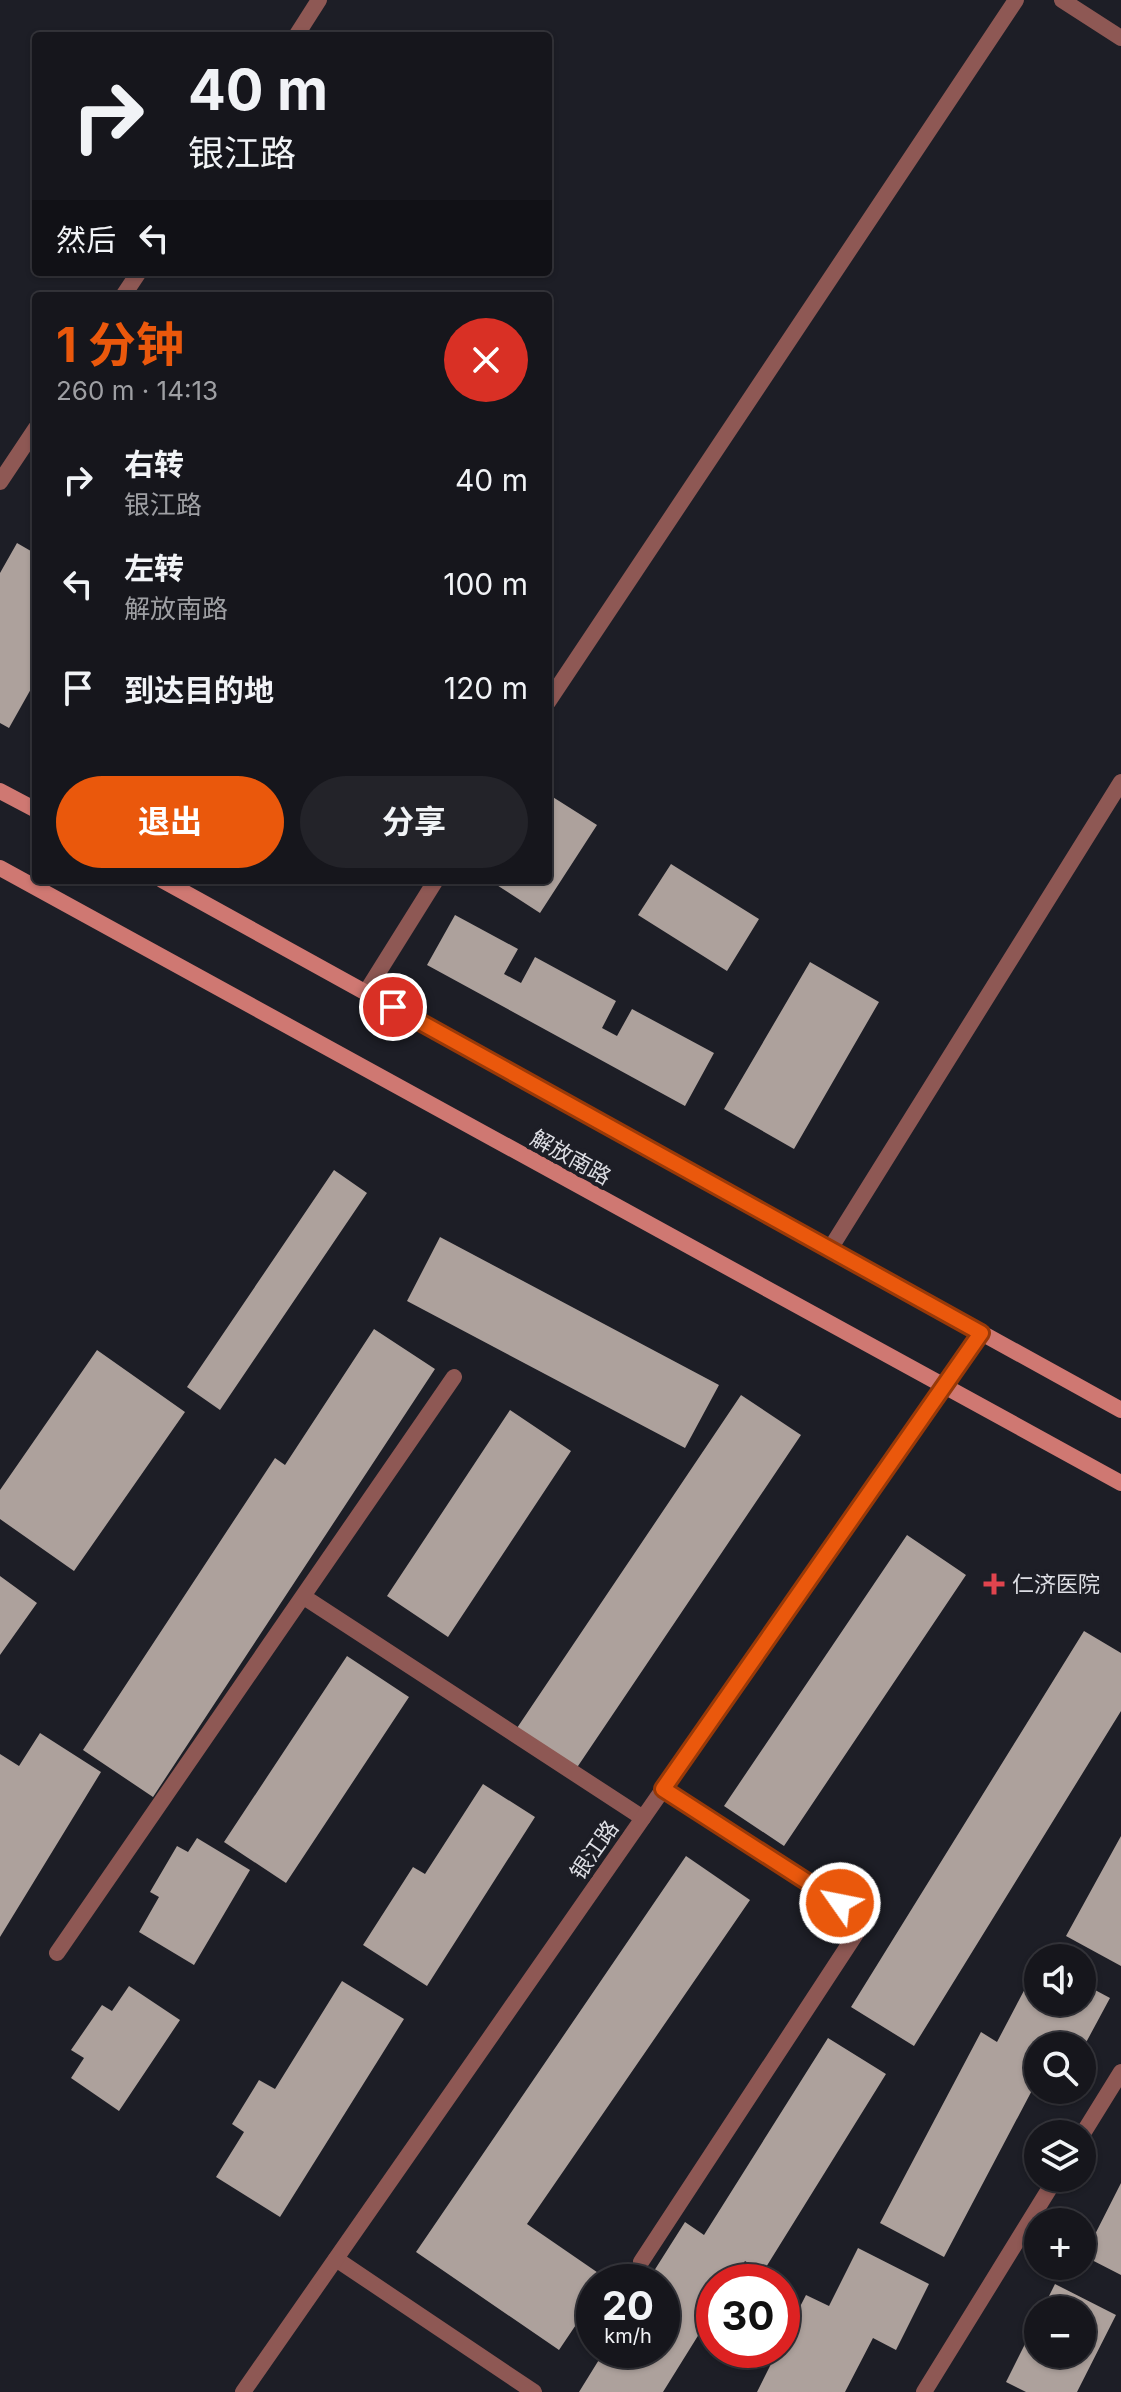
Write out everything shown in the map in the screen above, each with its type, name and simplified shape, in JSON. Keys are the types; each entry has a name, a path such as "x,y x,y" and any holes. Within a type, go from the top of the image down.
{"main road":[{"path":"0,791 32,808"},
{"name":"解放南路","path":"0,868 1121,1483"},
{"name":"解放南路","path":"169,884 1121,1410"}],"street":[{"path":"299,32 319,0"},
{"path":"552,696 1016,0"},
{"path":"1062,0 1121,38"},
{"path":"0,482 32,434"},
{"path":"830,1249 1121,782"},
{"path":"366,992 434,884"},
{"name":"银江路","path":"243,2392 981,1333"},
{"path":"57,1953 454,1377"},
{"path":"304,1597 643,1818"},
{"path":"641,2262 865,1920 663,1789"},
{"path":"1091,2120 1121,2072"},
{"path":"924,2392 1047,2192"},
{"path":"336,2259 534,2392"}],"building":[{"path":"17,543 32,552 32,687 9,728 0,723 0,573"},
{"path":"552,797 597,825 540,913 495,884 552,884"},
{"path":"671,864 759,919 727,971 638,915"},
{"path":"455,915 518,949 504,974 521,983 535,957 616,1001 602,1028 617,1036 632,1009 714,1053 685,1106 427,965"},
{"path":"810,962 879,1002 794,1149 724,1109"},
{"path":"334,1170 367,1193 220,1410 187,1387"},
{"path":"440,1237 719,1385 685,1448 407,1301"},
{"path":"374,1329 435,1369 153,1797 83,1750 275,1458 285,1465"},
{"path":"97,1350 185,1412 74,1571 0,1519 0,1490"},
{"path":"741,1395 801,1435 576,1769 517,1728"},
{"path":"510,1410 571,1451 448,1637 387,1596"},
{"path":"907,1535 966,1575 784,1846 724,1806"},
{"path":"0,1576 37,1603 0,1655"},
{"path":"1084,1631 1121,1653 1121,1711 914,2046 851,2007"},
{"path":"347,1656 409,1697 286,1883 224,1842"},
{"path":"40,1733 101,1772 0,1937 0,1754 19,1766"},
{"path":"483,1784 535,1817 427,1986 363,1945 413,1867 425,1874"},
{"path":"1121,1836 1121,1966 1096,1952 1096,1944 1081,1944 1066,1936"},
{"path":"197,1838 250,1870 194,1965 139,1932 159,1897 150,1892 177,1846 188,1852"},
{"path":"686,1856 750,1900 527,2224 585,2264 576,2264 576,2325 559,2350 416,2252"},
{"path":"342,1981 404,2019 280,2217 216,2177 244,2132 232,2124 259,2080 275,2089"},
{"path":"129,1986 180,2020 119,2111 71,2078 84,2058 71,2050 102,2005 112,2011"},
{"path":"1096,1990 1110,1998 1092,2032 1024,2032 1025,2104 944,2257 880,2223 981,2032 997,2042 1024,1991 1024,2016 1096,2016"},
{"path":"828,2038 886,2074 768,2264 745,2261 743,2264 696,2264 696,2339 680,2365 680,2264 658,2264 685,2222 704,2235"},
{"path":"1121,2183 1121,2275 1096,2262 1096,2232"},
{"path":"858,2248 929,2284 896,2350 873,2338 845,2392 757,2392 769,2368 800,2368 800,2307 806,2295 829,2306"},
{"path":"1055,2284 1079,2296 1049,2296"},
{"path":"1096,2305 1116,2315 1096,2354"},
{"path":"1024,2346 1024,2368 1089,2368 1077,2392 1026,2392 1006,2382"},
{"path":"594,2368 678,2368 663,2392 579,2392"}],"place":[{"name":"仁济医院","path":"994,1584"}],"route":[{"path":"393,1007 981,1333 663,1789 840,1903"}]}
